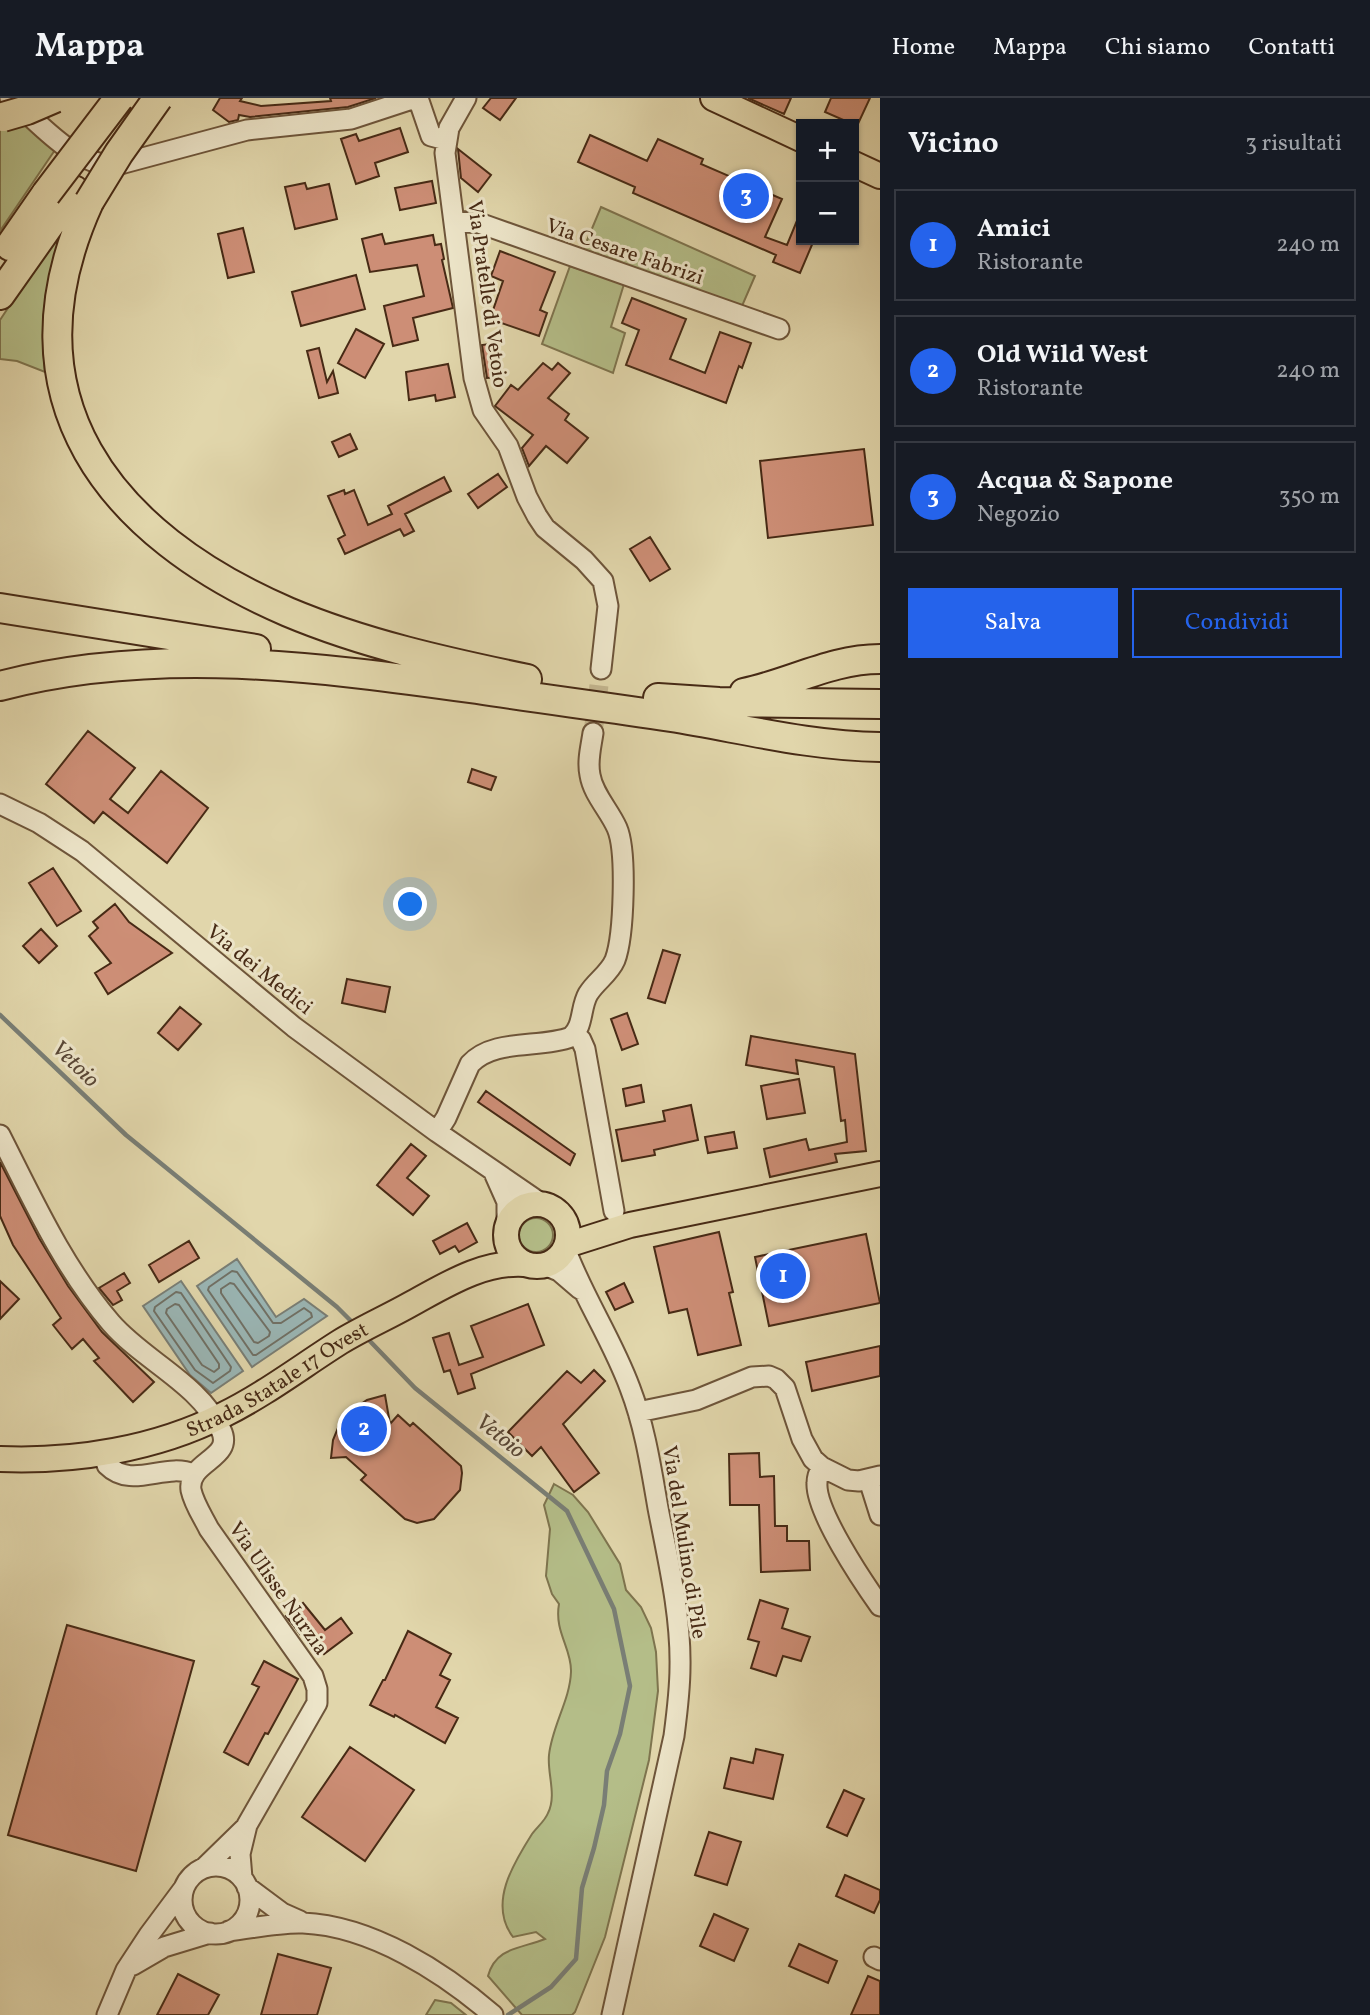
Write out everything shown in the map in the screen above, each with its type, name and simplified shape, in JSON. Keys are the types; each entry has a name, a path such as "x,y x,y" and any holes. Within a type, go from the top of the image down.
{"highway":[{"path":"4,111 27,110 55,98"},
{"path":"0,261 46,194 119,98"},
{"path":"142,98 82,196 77,228 60,276 54,306 51,339 53,368 69,422 86,459 109,489 168,543 203,567 287,611 350,635 576,697"},
{"path":"0,295 158,98"},
{"path":"0,608 576,697 821,743 880,747"},
{"path":"670,699 734,695 771,686 833,664 880,659"},
{"path":"0,686 96,667 184,663 232,664 386,677 576,697 880,704"}],"main road":[{"path":"713,98 796,137"},
{"path":"859,166 880,176"},
{"path":"622,1218 566,1246 557,1259 534,1264 510,1251 506,1227 511,1216 529,1204 551,1208 589,1222 880,1174"},
{"path":"551,1208 567,1225 566,1246"},
{"name":"Strada Statale 17 Ovest","path":"456,1279 488,1254 506,1227"},
{"name":"Strada Statale 17 Ovest","path":"0,1459 96,1454 159,1439 214,1420 246,1403 345,1339 456,1279 496,1265 534,1264"},
{"name":"Strada Statale 17 Ovest","path":"0,1450 96,1454"}],"street":[{"path":"4,111 86,158 105,164 124,163 247,130 341,121 416,98 431,136 446,140"},
{"name":"Via Pratelle di Vetoio","path":"466,98 449,128 445,153 478,396 492,425 508,446 537,516 545,528 603,581 608,606 601,669"},
{"name":"Via Cesare Fabrizi","path":"455,222 479,223 779,329"},
{"path":"437,1132 476,1057 494,1050 566,1039 575,1034 587,996 610,969 614,960 622,926 621,840 590,776 589,760 593,733"},
{"name":"Via dei Medici","path":"0,804 38,823 82,851 205,956 294,1027 492,1171 551,1208"},
{"path":"575,1034 585,1049 622,1218"},
{"path":"0,1135 53,1240 100,1309 127,1340 197,1397 222,1430 222,1448 218,1455 193,1474 175,1470 142,1476 120,1473 96,1454"},
{"name":"Via dei Medici","path":"492,1171 505,1193 506,1227"},
{"name":"Via del Mulino di Pile","path":"566,1246 583,1293 608,1336 638,1412 676,1606 680,1674 671,1749 612,2015"},
{"name":"Via del Mulino di Pile","path":"534,1264 559,1271 583,1293"},
{"path":"638,1412 696,1400 752,1377 769,1376 785,1388 806,1450 822,1467 848,1480 874,1478 880,1515"},
{"path":"822,1467 816,1485 829,1519 855,1569 880,1606"},
{"name":"Via Ulisse Nurzia","path":"193,1474 191,1491 199,1511 313,1676 317,1689 317,1703 247,1825 204,1868"},
{"name":"Via Ulisse Nurzia","path":"244,1883 240,1854 247,1825"},
{"path":"107,2015 126,1970 196,1872 204,1868 224,1867 282,1913 304,1923 351,1933 382,1944 424,1964 493,2015"},
{"path":"185,1886 182,1896 186,1916 200,1930 220,1932 245,1917 249,1897 244,1883"},
{"path":"126,1970 164,1947 220,1932 304,1923"}],"green space":[{"path":"26,120 57,147 0,231 0,126"},
{"path":"601,207 755,276 742,306 583,250"},
{"path":"64,224 46,296 43,333 45,372 17,361 0,359 0,320"},
{"path":"570,266 624,284 611,327 625,333 613,373 542,344"},
{"path":"536,1218 548,1223 553,1235 548,1247 536,1252 524,1247 519,1235 524,1223"},
{"path":"554,1484 573,1495 588,1512 620,1564 626,1590 641,1607 651,1628 656,1652 658,1691 649,1760 605,1937 575,2012 572,2015 522,2015 488,1976 492,1966 503,1954 545,1939 536,1932 513,1937 506,1924 503,1898 511,1871 551,1806 549,1755 570,1682 571,1664 559,1623 559,1604 552,1594 546,1576 550,1529 544,1505"},
{"path":"435,2000 451,2003 466,2015 426,2015"}],"water":[{"path":"237,1259 276,1317 304,1299 327,1316 252,1367 197,1286"},
{"path":"181,1281 243,1371 211,1393 190,1375 143,1306"}],"building":[{"path":"220,98 242,98 240,101 261,106 331,101 330,98 376,98 348,107 250,117 239,115 238,120 229,122 213,110"},
{"path":"491,98 516,98 500,120 483,108"},
{"path":"748,98 791,98 784,114"},
{"path":"831,98 870,98 859,122 859,119 841,119 825,112"},
{"path":"400,128 408,152 375,163 379,176 356,184 341,139 356,134 359,141"},
{"path":"590,135 647,161 658,139 703,159 701,164 782,199 765,237 787,245 796,223 796,245 812,245 800,273 773,262 776,255 633,193 635,187 578,162"},
{"path":"458,149 491,175 478,192 461,178"},
{"path":"432,181 436,203 400,210 395,188"},
{"path":"305,183 307,189 329,184 337,219 295,229 285,187"},
{"path":"243,228 254,272 228,278 218,234"},
{"path":"382,234 385,244 433,235 435,245 441,244 453,308 413,318 418,340 393,346 384,306 424,296 417,265 370,272 362,239"},
{"path":"500,251 555,272 540,310 547,313 539,336 490,319 503,281 491,276"},
{"path":"356,275 365,309 301,326 292,292"},
{"path":"632,298 686,319 670,359 705,373 720,332 751,343 742,368 739,366 726,403 626,365 639,330 622,323"},
{"path":"356,329 384,344 365,378 338,363"},
{"path":"497,343 501,377 487,378 482,345"},
{"path":"319,348 327,382 333,371 338,393 319,398 307,351"},
{"path":"543,363 552,370 558,363 570,373 548,398 569,414 565,420 588,438 567,463 546,446 529,466 522,448 533,435 495,406 511,385 518,390"},
{"path":"448,364 455,397 436,401 435,395 409,400 406,372"},
{"path":"350,434 357,449 339,457 332,442"},
{"path":"864,449 873,525 768,538 760,461"},
{"path":"498,474 507,487 478,508 468,494"},
{"path":"444,477 451,491 405,514 414,531 404,536 400,529 345,554 338,539 345,535 328,496 344,490 345,494 354,490 368,525 392,514 388,506"},
{"path":"650,537 670,569 650,581 630,549"},
{"path":"88,731 135,768 110,799 128,813 161,771 208,808 167,863 103,812 94,823 46,784"},
{"path":"472,769 496,777 491,790 468,782"},
{"path":"53,868 81,911 57,926 29,883"},
{"path":"115,904 129,922 172,953 108,994 95,973 111,963 89,936 98,928 93,922"},
{"path":"41,929 57,946 39,963 23,946"},
{"path":"663,950 680,955 665,1003 648,998"},
{"path":"347,979 390,987 385,1012 342,1003"},
{"path":"180,1007 201,1024 178,1050 158,1033"},
{"path":"627,1013 638,1044 622,1050 611,1019"},
{"path":"751,1036 855,1054 866,1151 835,1154 837,1162 770,1177 764,1149 806,1139 809,1150 847,1142 845,1120 841,1121 834,1067 796,1060 798,1074 746,1065"},
{"path":"799,1079 805,1113 767,1119 761,1086"},
{"path":"641,1085 644,1102 626,1106 623,1089"},
{"path":"486,1091 575,1154 570,1165 478,1102"},
{"path":"691,1105 698,1140 654,1150 655,1155 622,1161 616,1130 665,1121 663,1111"},
{"path":"734,1132 737,1148 708,1153 705,1137"},
{"path":"411,1144 426,1156 407,1178 429,1196 413,1215 377,1185"},
{"path":"0,1162 39,1238 68,1286 102,1332 154,1382 133,1402 94,1361 99,1358 83,1339 72,1349 53,1325 61,1318 13,1245 0,1216"},
{"path":"467,1223 477,1242 459,1252 455,1246 440,1254 433,1241"},
{"path":"719,1232 733,1292 729,1293 741,1345 698,1355 687,1309 669,1313 654,1247"},
{"path":"866,1234 880,1303 769,1326 755,1257"},
{"path":"189,1241 199,1258 159,1282 149,1265"},
{"path":"124,1273 130,1283 117,1291 122,1300 113,1305 99,1288"},
{"path":"0,1281 19,1299 0,1319"},
{"path":"624,1283 633,1302 615,1310 606,1292"},
{"path":"528,1304 544,1345 471,1374 475,1388 458,1394 450,1370 444,1372 433,1338 449,1333 459,1365 483,1357 471,1326"},
{"path":"880,1346 880,1376 812,1391 806,1362"},
{"path":"594,1370 605,1381 563,1424 599,1473 574,1492 541,1447 532,1456 508,1432 567,1371 581,1383"},
{"path":"385,1395 390,1424 398,1415 410,1426 413,1423 461,1466 460,1490 434,1519 417,1523 405,1519 361,1480 366,1475 346,1457 331,1458 333,1440 340,1423 352,1410 367,1400"},
{"path":"759,1453 760,1477 774,1476 775,1526 787,1526 787,1541 809,1541 810,1570 761,1572 759,1505 730,1505 729,1454"},
{"path":"760,1600 788,1609 782,1628 810,1637 801,1661 783,1656 776,1676 751,1668 759,1642 748,1639"},
{"path":"303,1603 325,1630 341,1618 352,1633 324,1654 306,1629 300,1634 286,1616"},
{"path":"67,1625 194,1661 136,1871 8,1835"},
{"path":"408,1631 451,1654 440,1675 450,1680 436,1707 458,1718 445,1743 395,1715 394,1717 370,1705"},
{"path":"264,1661 298,1679 248,1765 224,1752 259,1687 252,1684"},
{"path":"350,1747 414,1790 365,1861 302,1817"},
{"path":"756,1749 783,1755 773,1799 724,1788 731,1758 753,1763"},
{"path":"844,1790 864,1799 847,1836 827,1827"},
{"path":"709,1832 741,1842 727,1885 695,1875"},
{"path":"845,1875 880,1890 880,1900 874,1913 836,1896"},
{"path":"714,1914 748,1929 734,1961 700,1946"},
{"path":"799,1944 837,1961 828,1983 789,1966"},
{"path":"278,1954 331,1968 317,2015 261,2015"},
{"path":"178,1974 219,1995 208,2015 157,2015"},
{"path":"868,1976 880,1981 880,2015 851,2015"}],"waterway":[{"name":"Vetoio","path":"0,1015 126,1135 337,1307 355,1325"},
{"name":"Vetoio","path":"366,1337 415,1388 567,1511 614,1609 630,1686 620,1734 607,1771 604,1805 582,1888 576,1959 551,1987 508,2015"}],"tunnel":[{"path":"593,733 601,669"}],"place":[{"name":"Acqua & Sapone","path":"746,196"},
{"name":"Amici","path":"783,1276"},
{"name":"Old Wild West","path":"364,1429"}]}
